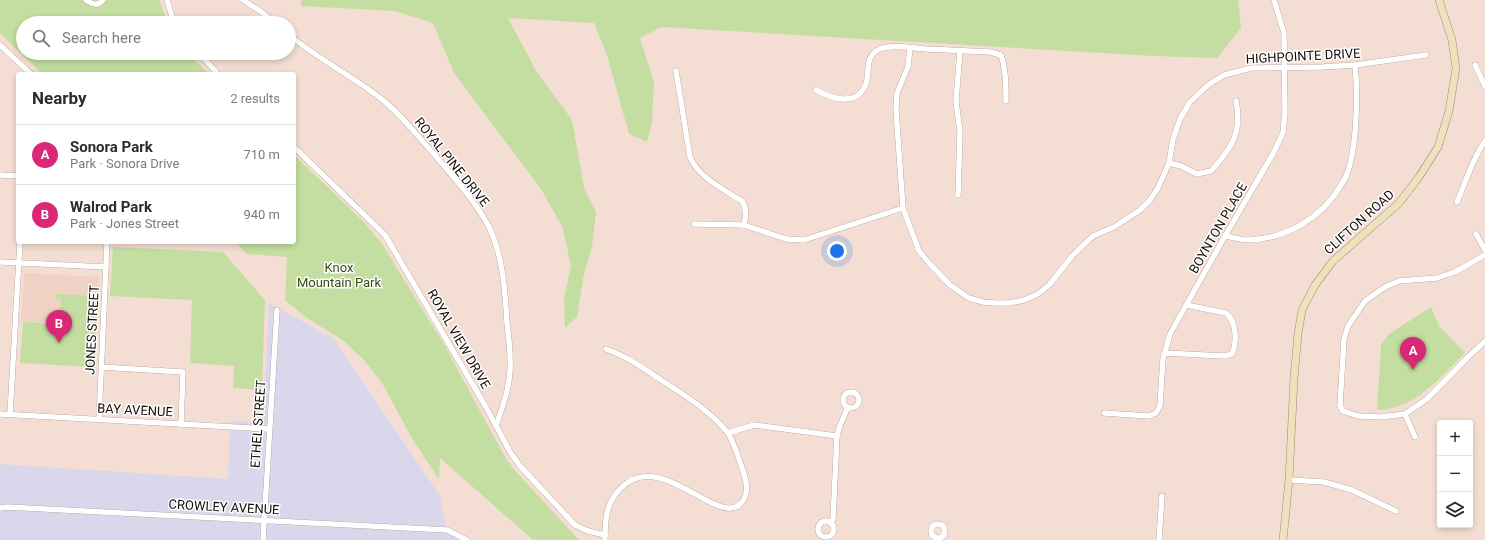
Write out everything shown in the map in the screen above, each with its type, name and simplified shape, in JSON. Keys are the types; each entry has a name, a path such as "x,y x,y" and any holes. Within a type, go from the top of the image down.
{"main road":[{"name":"CLIFTON ROAD","path":"1283,540 1289,480 1294,378 1302,310 1315,285 1333,261 1399,204 1419,177 1438,147 1449,111 1456,68 1452,40 1439,0"}],"street":[{"path":"86,0 96,4 103,0"},
{"path":"167,0 172,16"},
{"path":"243,0 267,16"},
{"name":"BOYNTON PLACE","path":"1104,413 1149,416 1156,413 1160,406 1164,353 1170,334 1274,152 1282,132 1286,113 1286,67 1284,33 1274,0"},
{"name":"ROYAL PINE DRIVE","path":"296,40 378,96 392,108 473,201 488,226 497,250 504,279 510,351 510,371 507,392 496,426"},
{"path":"0,45 29,72"},
{"path":"816,90 828,97 842,100 854,97 861,92 866,83 868,64 876,51 882,48 990,52 1001,55 1003,61 1006,75 1006,101"},
{"name":"HIGHPOINTE DRIVE","path":"910,48 908,67 897,92 896,111 903,208 919,251 956,289 970,298 983,302 1010,303 1024,300 1038,294 1050,284 1081,246 1093,236 1114,227 1140,210 1150,200 1158,188 1169,163 1173,140 1180,119 1190,102 1208,84 1224,75 1251,68 1355,65 1426,55"},
{"path":"958,195 960,132 956,101 960,51"},
{"path":"205,60 216,72"},
{"path":"1225,236 1248,240 1269,237 1287,231 1303,224 1319,213 1333,197 1347,176 1352,158 1356,98 1355,65"},
{"path":"1475,65 1485,86"},
{"path":"676,71 690,158 700,173 742,201 745,206 746,214 744,225"},
{"path":"1169,163 1181,166 1197,174 1211,171 1231,146 1238,128 1239,115 1236,101"},
{"path":"1457,202 1475,158 1485,142"},
{"name":"ROYAL VIEW DRIVE","path":"296,149 385,235 459,360 509,450 520,466 575,525 605,538"},
{"path":"0,175 16,176"},
{"path":"694,224 744,225 786,239 804,240 903,208"},
{"path":"1476,234 1485,250"},
{"path":"10,414 20,244"},
{"name":"JONES STREET","path":"99,419 107,244"},
{"path":"1485,255 1455,272 1437,278 1399,281 1385,286 1365,302 1348,326 1344,339 1340,406 1343,411 1358,416 1380,418 1405,414 1427,399 1485,341"},
{"path":"0,262 106,267"},
{"path":"1164,353 1225,356 1232,354 1234,349 1235,326 1231,317 1226,313 1186,305"},
{"name":"ETHEL STREET","path":"263,540 268,429 277,310"},
{"path":"605,538 609,504 616,493 626,484 641,477 647,476 660,478 681,486 719,506 730,508 739,505 744,498 747,488 741,464 728,433 697,404 621,354 606,349"},
{"path":"101,367 183,372 181,424"},
{"path":"830,523 832,518 837,436 848,408"},
{"name":"BAY AVENUE","path":"0,414 268,429"},
{"path":"1405,414 1415,437"},
{"path":"728,433 754,425 837,436"},
{"path":"1289,480 1324,482 1352,490 1396,511"},
{"path":"1159,540 1162,496"},
{"name":"CROWLEY AVENUE","path":"0,508 7,507 447,530 467,540"}],"shaded area":[{"path":"24,273 99,277 98,296 64,294 63,323 21,321"},
{"path":"269,303 334,339 440,496 447,530 467,540 0,540 0,464 228,479 230,421 263,422"}],"green space":[{"path":"0,0 159,0 165,16 16,16 16,49 0,33"},
{"path":"301,0 1238,0 1241,28 1217,58 1154,56 661,27 640,38 654,82 652,121 647,142 629,134 607,55 594,23 508,18 535,69 572,120 584,188 596,212 592,246 583,279 577,317 565,328 564,300 571,265 562,226 541,189 454,73 433,23 395,11 301,6"},
{"path":"28,60 194,60 207,72 40,72"},
{"name":"Knox Mountain Park","path":"296,157 364,222 382,244 446,348 506,459 579,540 533,540 440,458 439,479 413,440 382,383 364,360 344,341 307,318 285,300 287,257 246,254 238,244 296,244"},
{"path":"113,247 223,252 265,300 262,390 233,388 234,366 190,363 192,300 110,296"},
{"path":"56,294 98,296 94,367 20,363 23,322 50,323 51,314 60,315 61,299 56,299"},
{"path":"1431,307 1439,326 1465,353 1436,382 1415,398 1404,404 1377,410 1381,344 1389,334"}],"place":[{"name":"Walrod Park","path":"59,343"},
{"name":"Sonora Park","path":"1413,370"}]}
